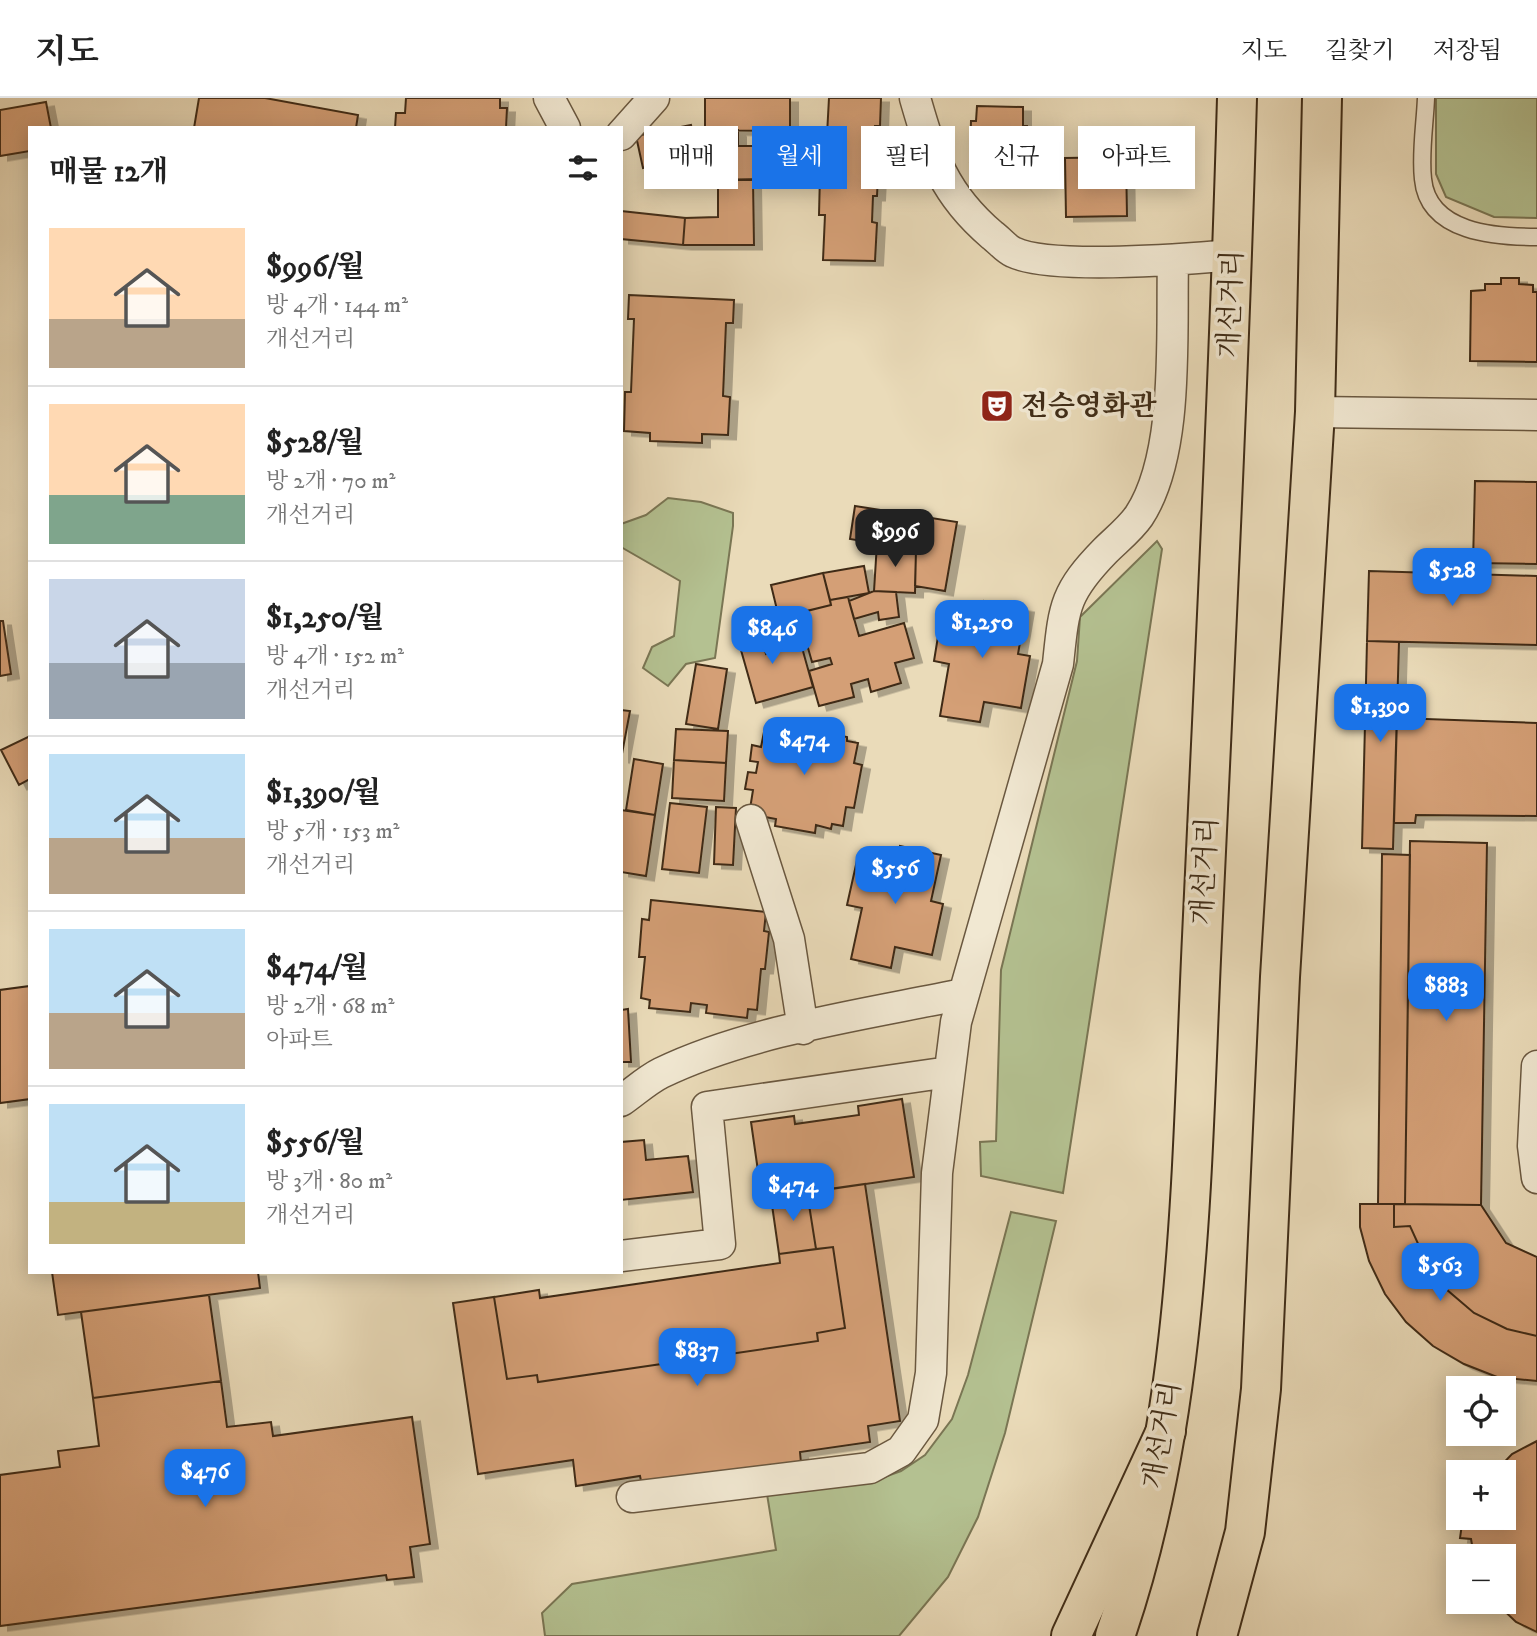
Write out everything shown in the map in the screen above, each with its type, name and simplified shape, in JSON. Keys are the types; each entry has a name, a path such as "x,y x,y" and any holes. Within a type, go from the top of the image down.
{"main road":[{"name":"개선거리","path":"1115,1636 1127,1602 1166,1431 1185,1268 1233,255 1237,98"},
{"path":"1217,1636 1245,1532 1261,1390 1280,977 1315,412 1322,98"},
{"path":"1071,1636 1166,1431"}],"street":[{"path":"549,98 564,126"},
{"path":"623,133 654,98"},
{"path":"915,98 932,158 965,212 1013,252 1047,259 1173,260 1233,255"},
{"path":"632,1497 870,1468 901,1451 923,1420 931,1373 937,1173 956,1021 1058,664 1063,609 1077,579 1138,517 1156,476 1168,426 1173,260"},
{"path":"1315,412 1537,415"},
{"path":"751,820 789,939 803,1029"},
{"path":"623,1100 659,1074 718,1050 963,994"},
{"path":"1537,1066 1533,1146 1537,1178"},
{"path":"623,1256 720,1244 707,1107 949,1072"}],"lane":[{"path":"1426,98 1423,182 1435,210 1459,227 1502,237 1537,237"}],"green space":[{"path":"1436,98 1537,98 1537,218 1494,217 1446,197 1436,174"},
{"path":"668,498 701,502 733,513 715,658 686,664 668,686 643,668 652,647 674,636 680,581 623,548 623,523 646,515"},
{"path":"1157,541 1162,549 1063,1193 981,1176 980,1142 996,1141 1001,970 1077,661 1080,617"},
{"path":"1011,1212 1056,1221 1005,1433 978,1517 948,1577 899,1636 545,1636 542,1613 572,1584 776,1550 767,1494 876,1480 901,1471 925,1455 952,1419 968,1375"}],"building":[{"path":"199,98 265,98 358,115 356,126 194,126"},
{"path":"406,98 500,98 500,108 507,108 506,126 395,126 396,113 405,113"},
{"path":"705,98 790,98 790,126 752,126 752,131 738,130 738,126 705,126"},
{"path":"829,98 881,98 880,126 861,126 861,189 877,189 877,196 873,196 872,222 877,223 875,261 823,260 825,215 819,215 820,189 847,189 847,126 827,126"},
{"path":"46,102 51,126 28,126 28,151 0,156 0,110"},
{"path":"977,106 1023,107 1023,126 971,126 971,121 976,121"},
{"path":"644,134 644,168 643,168 636,136"},
{"path":"738,146 752,146 752,179 738,179"},
{"path":"1065,158 1078,158 1078,189 1127,189 1127,216 1066,217"},
{"path":"738,180 752,180 754,245 683,245 685,218 718,217 718,189 738,189"},
{"path":"623,211 685,218 683,245 623,239"},
{"path":"1501,278 1519,278 1519,284 1533,285 1533,292 1537,292 1537,362 1470,361 1471,291 1485,290 1485,284 1501,284"},
{"path":"629,295 734,300 733,323 726,323 723,396 730,397 728,435 702,434 702,443 650,441 650,433 624,431 625,392 631,392 634,319 628,319"},
{"path":"1475,481 1537,482 1537,564 1473,563"},
{"path":"855,506 957,522 945,591 915,586 916,550 850,539"},
{"path":"877,543 916,550 915,593 874,591"},
{"path":"864,566 869,593 830,600 823,573"},
{"path":"1369,571 1537,576 1537,645 1367,641"},
{"path":"823,573 831,605 779,618 771,585"},
{"path":"874,591 896,592 899,617 879,620 878,612 854,619 849,601"},
{"path":"848,597 859,636 904,623 914,658 895,663 901,683 871,692 868,679 851,684 854,697 819,706 809,671 832,664 830,658 812,662 798,613 831,605 830,600"},
{"path":"984,601 1026,608 1018,654 1030,656 1021,708 984,702 980,722 940,716 949,664 934,661 942,612 981,618"},
{"path":"798,613 803,630 797,631 801,644 776,651 770,631 781,627 779,618"},
{"path":"0,621 3,621 11,674 0,676"},
{"path":"758,623 766,654 801,644 813,687 756,703 735,629"},
{"path":"1367,641 1399,642 1393,849 1362,848"},
{"path":"696,664 727,669 718,729 686,724"},
{"path":"623,710 630,711 623,748"},
{"path":"1397,718 1537,723 1537,816 1416,815 1415,823 1394,823"},
{"path":"794,720 833,727 832,734 858,743 854,763 862,765 854,808 846,807 843,826 832,824 831,829 816,825 815,833 775,826 776,819 760,816 750,809 753,790 745,789 748,772 756,773 758,762 750,761 752,745 761,747 765,727 776,728 777,724 793,727"},
{"path":"676,729 728,731 726,763 674,760"},
{"path":"28,737 28,780 19,785 1,750"},
{"path":"634,759 663,764 655,815 626,810"},
{"path":"674,760 726,763 724,801 672,798"},
{"path":"670,803 707,807 699,873 662,869"},
{"path":"716,807 736,808 733,865 714,864"},
{"path":"623,810 655,815 646,876 623,872"},
{"path":"1410,841 1487,843 1481,1205 1405,1204"},
{"path":"900,846 941,855 931,901 943,904 932,955 895,947 891,968 851,959 862,908 847,905 858,856 896,864"},
{"path":"1382,854 1410,855 1405,1204 1378,1204"},
{"path":"651,900 766,912 764,931 769,932 765,969 761,969 757,1010 748,1009 747,1018 706,1013 707,1005 691,1003 690,1012 649,1008 650,1000 641,998 645,957 639,957 642,919 649,920"},
{"path":"28,986 28,1099 0,1103 0,990"},
{"path":"628,1009 631,1062 623,1062 623,1010"},
{"path":"902,1099 914,1177 762,1199 751,1122 794,1116 795,1124 859,1115 858,1106"},
{"path":"644,1140 646,1160 688,1156 693,1192 623,1200 623,1142"},
{"path":"865,1184 900,1421 868,1426 870,1442 800,1452 801,1463 642,1486 640,1476 576,1486 573,1460 478,1474 453,1303 494,1297 507,1379 537,1375 538,1382 818,1341 817,1333 845,1328 833,1247 816,1249 807,1192"},
{"path":"807,1192 816,1249 779,1254 771,1198"},
{"path":"1360,1204 1394,1204 1394,1227 1410,1226 1425,1259 1446,1289 1474,1313 1507,1329 1537,1336 1537,1381 1516,1379 1516,1376 1494,1376 1464,1364 1433,1346 1406,1322 1385,1294 1369,1261 1360,1227"},
{"path":"1394,1204 1481,1205 1506,1243 1537,1257 1537,1336 1507,1329 1474,1313 1446,1289 1425,1259 1410,1226 1394,1227"},
{"path":"833,1247 845,1328 817,1333 818,1341 538,1382 537,1375 507,1379 494,1297 539,1290 540,1298 780,1263 779,1254"},
{"path":"52,1274 258,1274 260,1288 58,1315"},
{"path":"209,1295 221,1381 93,1398 81,1312"},
{"path":"221,1381 227,1427 271,1422 273,1436 412,1417 430,1544 410,1547 414,1577 387,1580 386,1575 0,1626 0,1475 60,1467 58,1451 99,1446 93,1398"},
{"path":"1537,1441 1537,1632 1516,1622 1508,1614 1516,1614 1516,1544 1472,1544 1471,1539 1460,1538 1461,1530 1516,1530 1516,1460 1506,1460 1512,1454"}],"place":[{"name":"전승영화관","path":"997,406"}]}
